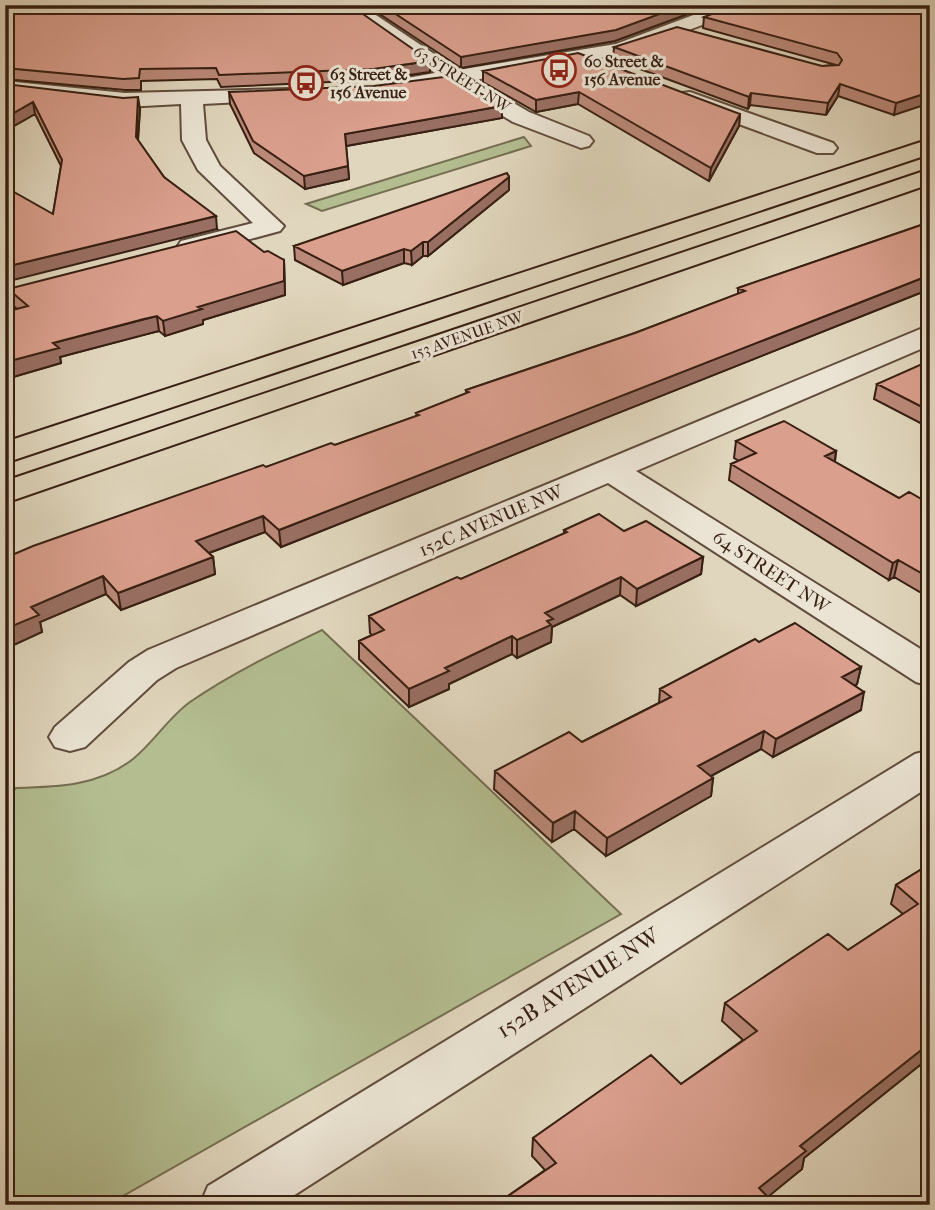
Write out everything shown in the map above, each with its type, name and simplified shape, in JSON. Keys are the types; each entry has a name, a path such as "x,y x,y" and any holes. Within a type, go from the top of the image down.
{"main road":[{"name":"153 AVENUE NW","path":"5,453 930,146"},
{"name":"153 AVENUE NW","path":"5,494 930,176"},
{"path":"5,435 253,371"}],"street":[{"name":"63 STREET NW","path":"348,5 456,78 521,117 582,141"},
{"path":"388,87 456,78 620,49 678,29 729,6"},
{"path":"678,29 703,36"},
{"path":"579,56 618,71"},
{"path":"5,87 125,100 309,93"},
{"path":"670,90 825,148"},
{"path":"165,253 271,226 210,170 194,140 192,99"},
{"name":"152C AVENUE NW","path":"70,737 143,671 162,659 930,334"},
{"name":"64 STREET NW","path":"612,470 930,673"},
{"name":"152B AVENUE NW","path":"229,1205 489,1039 930,765"}],"green space":[{"path":"524,137 531,146 322,211 306,204"},
{"path":"322,630 621,914 107,1205 5,1205 5,799 16,788 77,783 92,780 120,768 141,752 175,715 206,691"}],"building":[{"path":"5,5 350,5 430,61 373,69 219,75 216,68 140,69 139,78 123,79 5,68"},
{"path":"382,5 684,5 616,30 461,57"},
{"path":"735,5 930,5 930,92 896,103 840,84 828,103 751,93 749,97 614,47 677,27 822,66 839,65 842,60 837,53 704,17"},
{"path":"578,53 740,114 711,168 579,92 536,100 483,71"},
{"path":"451,76 502,106 345,134 348,166 304,176 253,141 229,92 374,86"},
{"path":"5,84 123,98 138,97 136,137 164,177 216,216 5,267 5,187 53,214 62,160 33,102 5,118"},
{"path":"507,173 509,177 428,242 423,242 411,251 404,249 342,271 294,246"},
{"path":"930,222 930,275 279,530 263,516 196,541 213,557 118,593 103,576 31,607 39,615 5,629 5,558 263,465 266,467 331,443 335,445 419,415 416,413 469,392 466,390 635,333 745,291 738,288"},
{"path":"236,231 264,252 268,251 284,260 284,281 198,307 202,309 163,321 157,316 144,319 53,343 59,348 10,361 5,358 5,312 28,306 8,289"},
{"path":"922,364 930,368 930,411 877,384"},
{"path":"784,421 836,451 825,456 899,498 909,492 930,504 930,578 898,560 893,563 731,464 756,453 736,441"},
{"path":"599,514 624,531 646,521 703,557 637,589 621,577 545,613 553,619 547,621 551,625 517,640 512,636 445,668 449,671 409,689 359,641 384,630 369,616 567,532 564,530"},
{"path":"795,623 861,667 842,677 864,692 776,739 764,731 698,766 713,778 607,838 575,811 553,823 495,771 569,732 582,742 671,697 660,689 755,639 759,642"},
{"path":"930,864 930,1043 800,1146 806,1151 759,1188 770,1199 763,1205 495,1205 556,1163 533,1138 651,1055 681,1084 757,1031 725,1003 828,934 848,950 918,904 896,885"}],"place":[{"name":"60 Street & 156 Avenue","path":"559,70"},
{"name":"63 Street & 156 Avenue","path":"306,83"}]}
